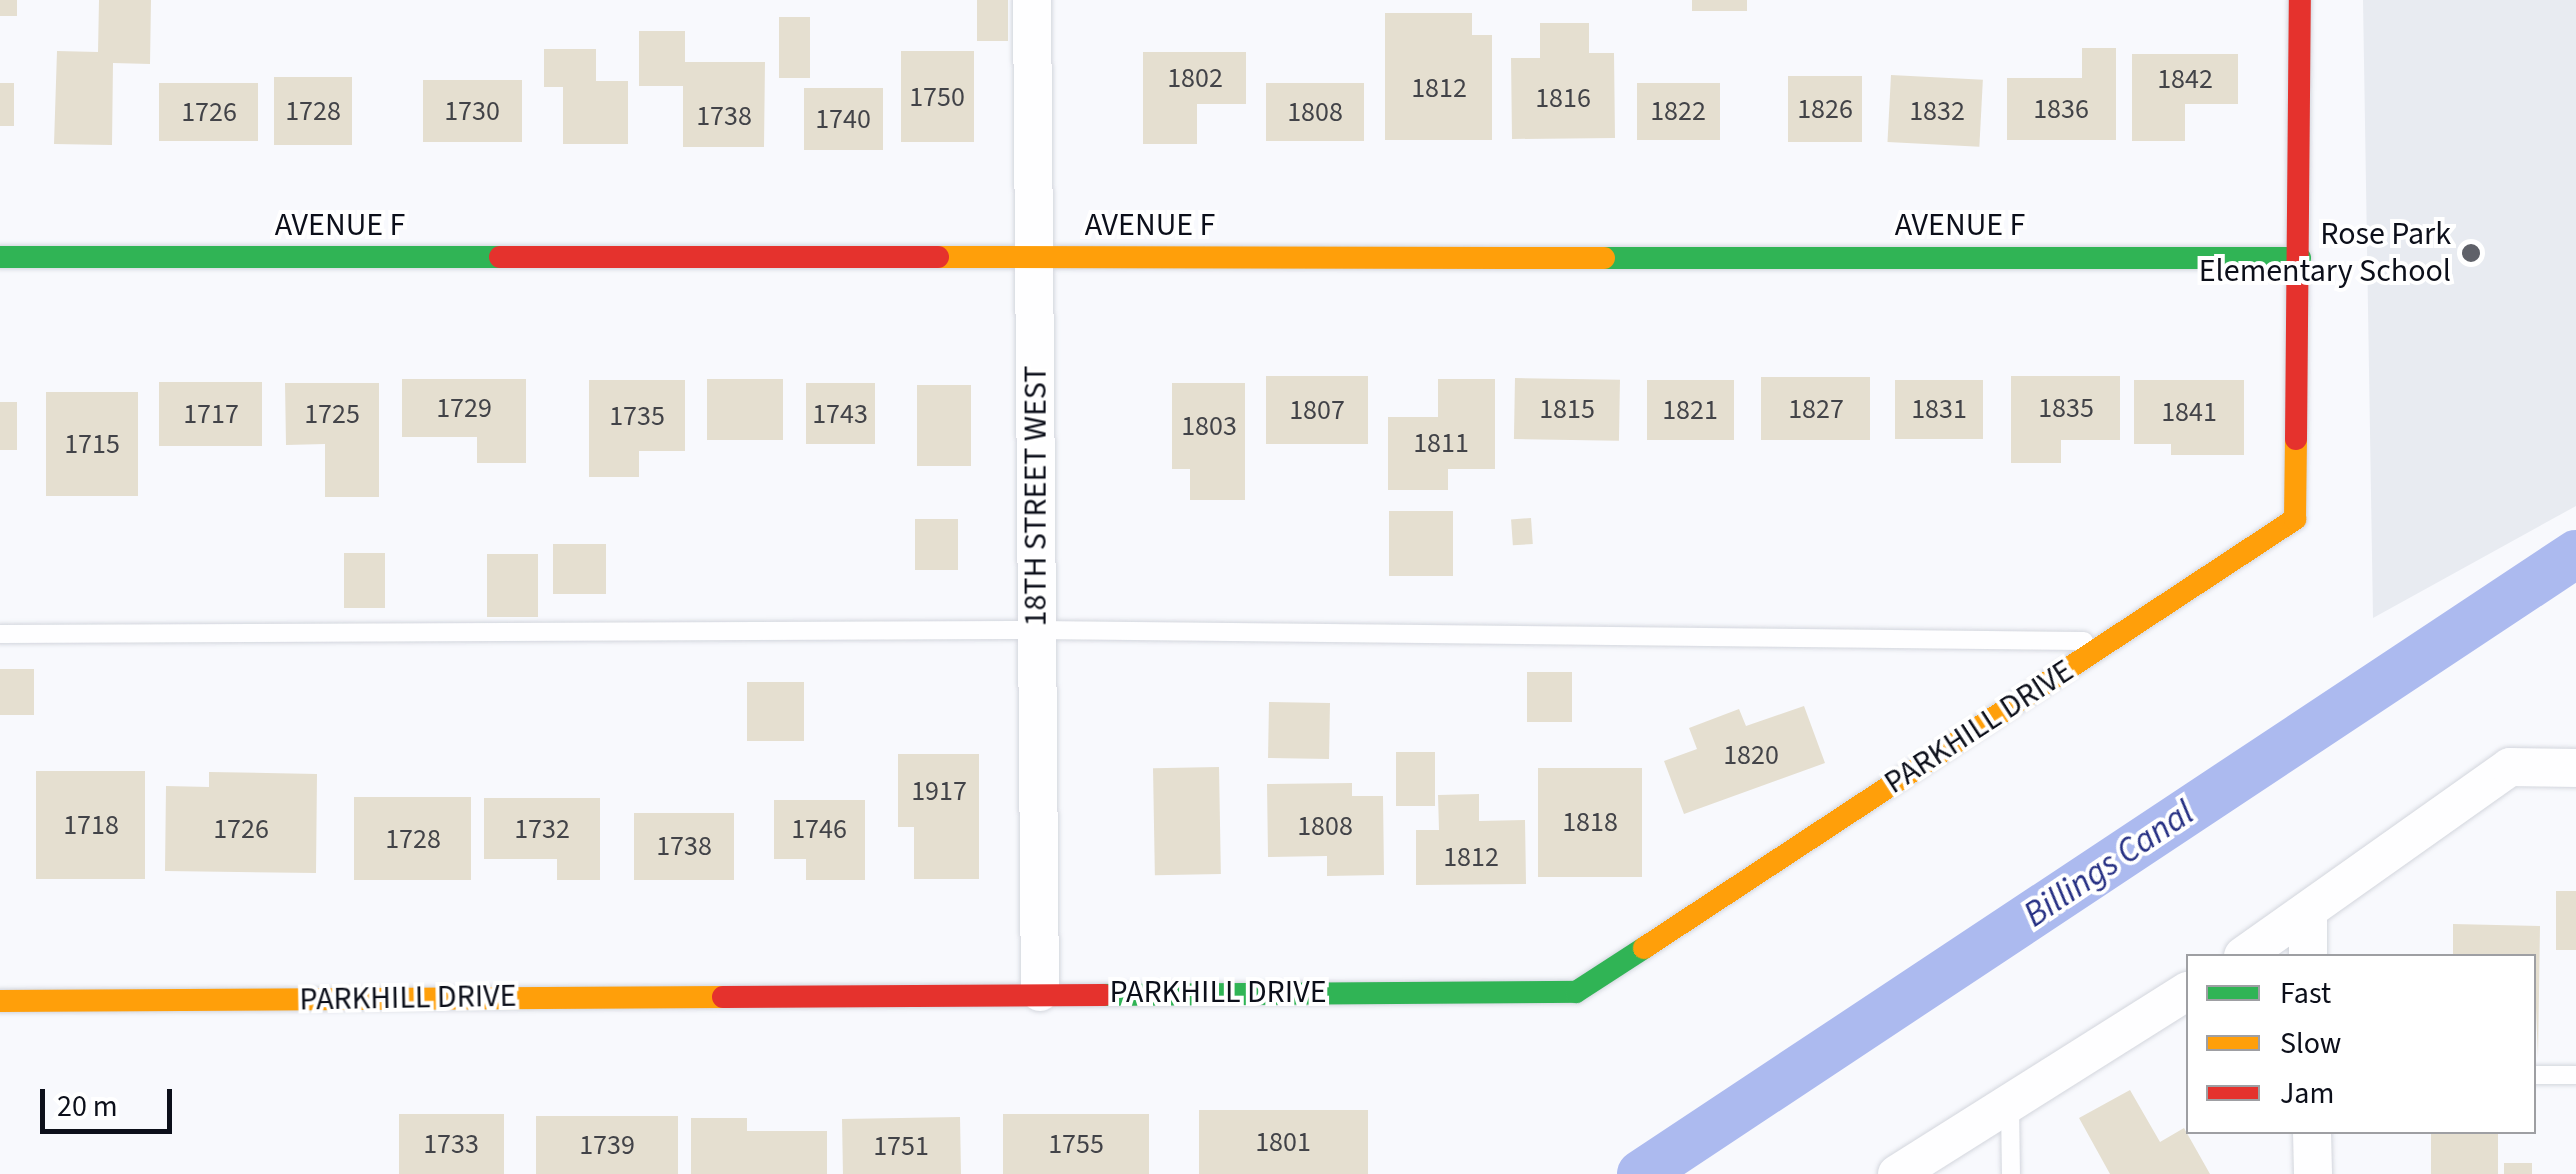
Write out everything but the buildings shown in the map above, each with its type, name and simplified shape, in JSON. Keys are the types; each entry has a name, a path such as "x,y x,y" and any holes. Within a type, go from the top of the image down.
{"street":[{"name":"18TH STREET WEST","path":"1032,0 1040,992"},
{"path":"2300,0 2300,258"},
{"name":"AVENUE F","path":"0,257 2300,258"},
{"name":"PARKHILL DRIVE","path":"0,1001 1040,992 1576,992 2294,519 2300,258"},
{"path":"2246,954 2308,916 2510,767 2576,768"},
{"path":"2308,916 2308,954"},
{"path":"1898,1174 2186,992"},
{"path":"2312,1134 2313,1174"}],"lane":[{"path":"0,634 1036,630 2109,642"},
{"path":"2536,1075 2576,1075"},
{"path":"2010,1103 2011,1174"}],"shaded area":[{"name":"Rose Park Elementary School","path":"2363,0 2576,0 2576,506 2373,618"}],"waterway":[{"name":"Billings Canal","path":"1641,1174 2576,554"}],"traffic: fast":[{"path":"0,257 500,257"},
{"path":"1604,258 2300,258"},
{"path":"1104,995 1576,992 1644,948"}],"traffic: slow":[{"path":"938,257 1604,258"},
{"path":"1644,948 2295,519 2296,439"},
{"path":"0,1001 723,997"}],"traffic: jam":[{"path":"2296,439 2300,0"},
{"path":"500,257 938,257"},
{"path":"723,997 1104,995"}],"place":[{"name":"Rose Park Elementary School","path":"2471,253"}]}
